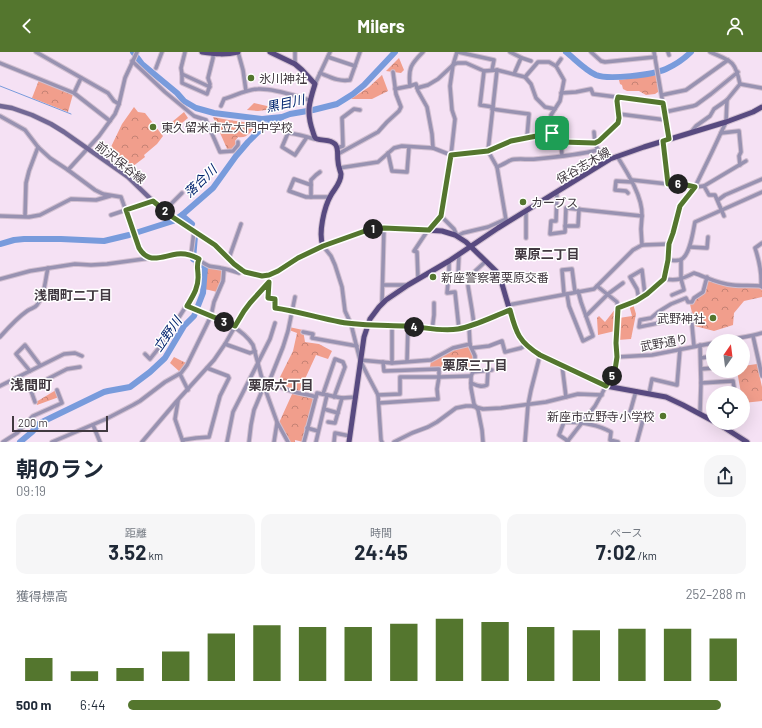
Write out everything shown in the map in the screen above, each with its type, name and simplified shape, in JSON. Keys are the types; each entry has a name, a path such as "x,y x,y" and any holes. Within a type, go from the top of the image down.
{"main road":[{"path":"202,52 213,54 229,54 238,52"},
{"path":"270,52 295,64 315,84 308,115 315,138 333,142 338,151 340,174 339,183 330,198 324,215 321,228 321,242 323,246"},
{"name":"前沢保谷線","path":"0,106 41,119 64,132 128,177 161,208 215,245 242,270 262,276 269,275"},
{"name":"保谷志木線","path":"382,303 418,278 471,247 507,221 526,211 610,159 726,122 762,107"},
{"path":"269,275 298,258 323,246 365,231 384,228 429,230 442,231 458,236 495,269 500,278 517,333 526,345 540,355 606,386 666,397 706,417"},
{"path":"349,442 362,346 368,325 382,303"},
{"path":"728,430 745,441"}],"street":[{"path":"36,52 108,93 114,101 119,104"},
{"path":"68,170 99,136 115,114 126,78 137,52"},
{"path":"156,68 162,52"},
{"path":"185,52 181,68 182,83 206,94 210,86 208,78 213,54"},
{"path":"238,52 243,70 246,91"},
{"path":"295,52 295,64"},
{"path":"315,84 330,52"},
{"path":"320,73 340,81 350,80 360,52"},
{"path":"410,86 410,69 412,64 423,52"},
{"path":"418,278 418,252 414,251 426,233 441,216 455,119 452,110 450,86 453,66 458,52 494,60 492,70"},
{"path":"510,52 531,61"},
{"path":"591,52 601,61 606,62 655,57"},
{"path":"654,52 669,139"},
{"path":"690,133 696,126 710,116 714,109 727,100 740,84 738,72 732,63 710,52"},
{"path":"328,57 355,66"},
{"path":"514,74 521,58"},
{"path":"133,59 154,82 194,116 206,120 220,152 233,151 238,145 238,142"},
{"path":"556,66 561,59"},
{"path":"662,95 686,90 728,60"},
{"path":"525,77 538,62 549,62 556,66 564,80 560,101 551,115 552,133 557,140 562,142 595,143 599,141 618,123 618,97"},
{"path":"0,63 74,93 110,121"},
{"path":"417,88 428,85 438,79 457,63 466,63 484,71 497,70 525,77 531,84 536,98 545,107 555,109"},
{"path":"441,216 458,236 463,233 507,221 497,167 488,151 497,70"},
{"path":"484,71 480,105 529,114 527,137"},
{"path":"338,151 378,132 399,111 401,107 396,94 393,72"},
{"path":"665,112 696,105 738,72"},
{"path":"182,74 210,86"},
{"path":"74,93 81,78"},
{"path":"396,89 416,84 427,107 433,148"},
{"path":"740,84 762,88"},
{"path":"221,106 224,99 257,88 279,91 310,103"},
{"path":"561,93 591,89 593,94 663,103"},
{"path":"618,308 639,299 664,279 668,260 669,244 680,206 695,187 726,122 727,100"},
{"path":"338,151 343,146 342,118 354,109 360,110"},
{"path":"619,114 666,120"},
{"path":"0,116 25,130 38,147 50,158 95,190 110,196 121,197 141,251 147,257 152,258"},
{"path":"721,133 738,131 741,152 739,156 740,165"},
{"path":"594,132 595,143 598,150 610,159"},
{"path":"306,137 294,155 282,147 288,133 315,138"},
{"path":"339,168 378,162 394,148 402,146 433,148 451,155 488,151 511,141 552,133"},
{"path":"663,141 668,184"},
{"path":"562,142 562,156"},
{"path":"25,216 26,183 38,147"},
{"path":"388,153 392,171 407,172 409,147"},
{"path":"497,167 512,160 580,154 598,150"},
{"path":"617,156 632,181 642,209 642,245"},
{"path":"628,193 626,191 616,190 616,181 682,184 695,187 704,186 746,161"},
{"path":"312,197 311,180 320,172"},
{"path":"311,185 294,179 289,191 306,197 323,196 330,198"},
{"path":"718,200 725,195 762,179"},
{"path":"704,186 709,195 716,196 724,216"},
{"path":"557,192 556,221 551,221 550,234 565,232 566,208"},
{"path":"672,294 684,290 681,279 681,260 690,246 695,222 762,192"},
{"path":"161,208 170,205 182,193"},
{"path":"0,216 40,215 72,199 96,200 110,196"},
{"path":"111,216 153,201"},
{"path":"556,207 642,216"},
{"path":"565,226 578,226 579,209"},
{"path":"526,211 526,238"},
{"path":"229,258 241,224"},
{"path":"382,303 384,228"},
{"path":"145,354 150,358 154,355 187,306 196,289 198,276 195,259 194,230"},
{"path":"690,246 707,248 708,237"},
{"path":"664,279 681,279 694,273 734,286 762,286 760,265 755,248 762,243"},
{"path":"269,275 268,298 275,299 275,308 351,324 408,326 444,331 469,326 509,308 565,294 594,289 633,250 642,245 669,244"},
{"path":"323,246 331,256 335,265 342,287 345,311 351,324 360,360 378,395 382,442"},
{"path":"0,280 30,271 48,268 75,264 108,264 160,258 182,253 209,266 239,273 242,270"},
{"path":"459,254 458,275 472,274 486,261"},
{"path":"668,260 681,260"},
{"path":"449,261 447,293 455,292 459,329"},
{"path":"0,337 23,314 29,309 35,308 38,304 44,287 48,268"},
{"path":"52,442 60,441 140,401 165,382 180,374 187,365 211,316 214,302 223,281 224,269"},
{"path":"572,269 577,292 593,336 583,341 565,294 562,270 572,269"},
{"path":"639,299 637,288 630,277 642,270 645,295"},
{"path":"694,346 691,315 639,327 640,320 651,318 671,304 686,298 688,302 692,302 694,298 703,292 707,277"},
{"path":"142,442 207,368 226,344 246,307 269,282"},
{"path":"586,316 608,294 623,283"},
{"path":"383,285 408,285"},
{"path":"468,286 474,324"},
{"path":"597,286 617,302 617,357 615,370 595,406 582,423 567,441 559,435 564,422 582,423 603,428 611,432 610,440 618,442"},
{"path":"269,382 285,342 295,297"},
{"path":"432,330 434,303"},
{"path":"187,306 235,326 251,341 264,386 277,422 288,442"},
{"path":"227,442 233,412 270,339 275,322"},
{"path":"392,326 392,363"},
{"path":"407,361 408,326"},
{"path":"469,326 470,344 475,356 475,366 471,383 474,404 478,410 483,442"},
{"path":"303,332 313,334 312,338 357,346"},
{"path":"750,336 762,333"},
{"path":"753,336 762,376"},
{"path":"472,348 489,346 502,341 505,352 521,348 526,345"},
{"path":"226,344 250,353 255,351"},
{"path":"360,360 392,363 431,360 453,348 470,344"},
{"name":"武野通り","path":"617,357 652,355 706,344"},
{"path":"30,371 16,354 25,345 40,365"},
{"path":"700,345 700,413"},
{"path":"649,394 652,379 676,385 680,349"},
{"path":"0,386 64,354 75,354 82,356"},
{"path":"525,442 528,405 540,355"},
{"path":"701,358 706,357"},
{"path":"316,442 324,409 325,395 335,359 343,362 344,367 334,397"},
{"path":"379,403 438,399 437,389 439,369 384,371 383,362"},
{"path":"562,365 566,398"},
{"path":"35,402 30,388 67,369 80,367"},
{"path":"178,400 175,419 183,441 209,437 220,396 228,376 207,368"},
{"path":"701,369 706,369"},
{"path":"378,395 400,394 400,377 439,377 472,374 490,370 487,385 478,386 471,383"},
{"path":"180,374 188,390"},
{"path":"262,378 291,391 316,397"},
{"path":"701,383 733,381 734,386"},
{"path":"249,442 254,410 264,386"},
{"path":"3,442 17,433 33,416 62,403 57,390"},
{"path":"636,391 629,416 643,420 637,442"},
{"path":"304,442 317,393 342,398 356,397"},
{"path":"394,442 432,425 456,408 472,406 483,409 528,405 566,398 578,394 602,395"},
{"path":"328,422 335,423 342,398"},
{"path":"324,409 338,413"},
{"path":"274,442 277,422"},
{"path":"93,425 100,442"},
{"path":"307,428 318,431"},
{"path":"334,442 335,433 350,436"}],"green space":[{"path":"399,58 404,70 401,73 386,71"},
{"path":"382,75 388,91 372,99 351,99 369,87"},
{"path":"658,75 661,90 655,94 646,95 639,91 627,91 623,89 619,80"},
{"path":"39,80 73,94 68,112 32,98"},
{"path":"254,103 274,109 258,111 247,110"},
{"path":"134,107 138,112 145,113 163,136 157,144 144,155 145,157 132,167 110,149 122,124"},
{"path":"184,112 188,118 177,127 172,122"},
{"path":"213,117 257,124 247,135 244,137 238,137 235,141 236,145 232,150 228,151"},
{"path":"206,265 223,271 217,292 205,289"},
{"path":"708,280 734,287 759,286 762,290 762,297 744,301 734,313 733,325 714,331 695,326 690,304 694,303 695,299 705,293"},
{"path":"633,304 636,314 631,339 618,340 619,318 632,316 629,305"},
{"path":"616,308 615,331 598,335 597,318 599,316 605,322"},
{"path":"289,327 303,330 305,342 319,344 332,351 328,359 316,355 299,392 316,397 303,442 295,440 295,442 288,442 278,425 293,392 276,385 293,351 297,333 289,330"},
{"path":"470,344 474,356 473,367 430,367 431,361 453,349"},
{"path":"174,357 186,363 180,372 170,363"},
{"path":"757,364 762,387 762,401 750,402 750,386 740,386 738,378 750,378 750,365"},
{"path":"56,390 59,397 37,405 36,402"}],"waterway":[{"name":"黒目川","path":"133,52 142,64 177,93 184,101 196,108 214,113 262,119 282,117 337,104 364,85 395,52"},
{"name":"黒目川","path":"566,52 592,73 610,77 631,76 660,71 676,64 691,52"},
{"path":"0,86 71,114"},
{"name":"落合川","path":"0,244 24,239 104,241 173,221 213,188 236,156 258,132 273,121 282,117"},
{"name":"立野川","path":"182,215 192,224"},
{"name":"立野川","path":"20,442 40,423 104,392 130,387 150,372 165,358 184,326 194,316 203,293 205,267 193,259 195,236"}],"place":[{"name":"氷川神社","path":"251,78"},
{"name":"東久留米市立大門中学校","path":"153,127"},
{"name":"カーブス","path":"523,202"},
{"name":"新座警察署栗原交番","path":"433,277"},
{"name":"武野神社","path":"713,318"},
{"name":"新座市立野寺小学校","path":"663,416"}],"district":[{"name":"栗原二丁目","path":"547,254"},
{"name":"浅間町二丁目","path":"73,295"},
{"name":"栗原三丁目","path":"475,365"},
{"name":"浅間町","path":"31,384"},
{"name":"栗原六丁目","path":"281,385"}],"route":[{"path":"618,97 663,103 669,139 663,141 668,184 682,184 695,187 680,206 669,244 668,260 664,279 647,294 636,301 618,308 616,343 617,357 615,370 606,386 530,349 517,333 510,310 469,326 444,331 408,326 351,324 275,308 275,299 268,298 269,282 250,303 235,326 187,306 196,289 198,276 196,264 199,259 182,253 160,258 147,257 139,248 126,210 153,201 171,216 222,250 234,264 245,272 262,276 269,275 298,258 323,246 365,231 378,228 429,230 441,216 451,155 488,151 511,141 552,133 557,140 562,142 595,143 618,123 618,97"}]}
